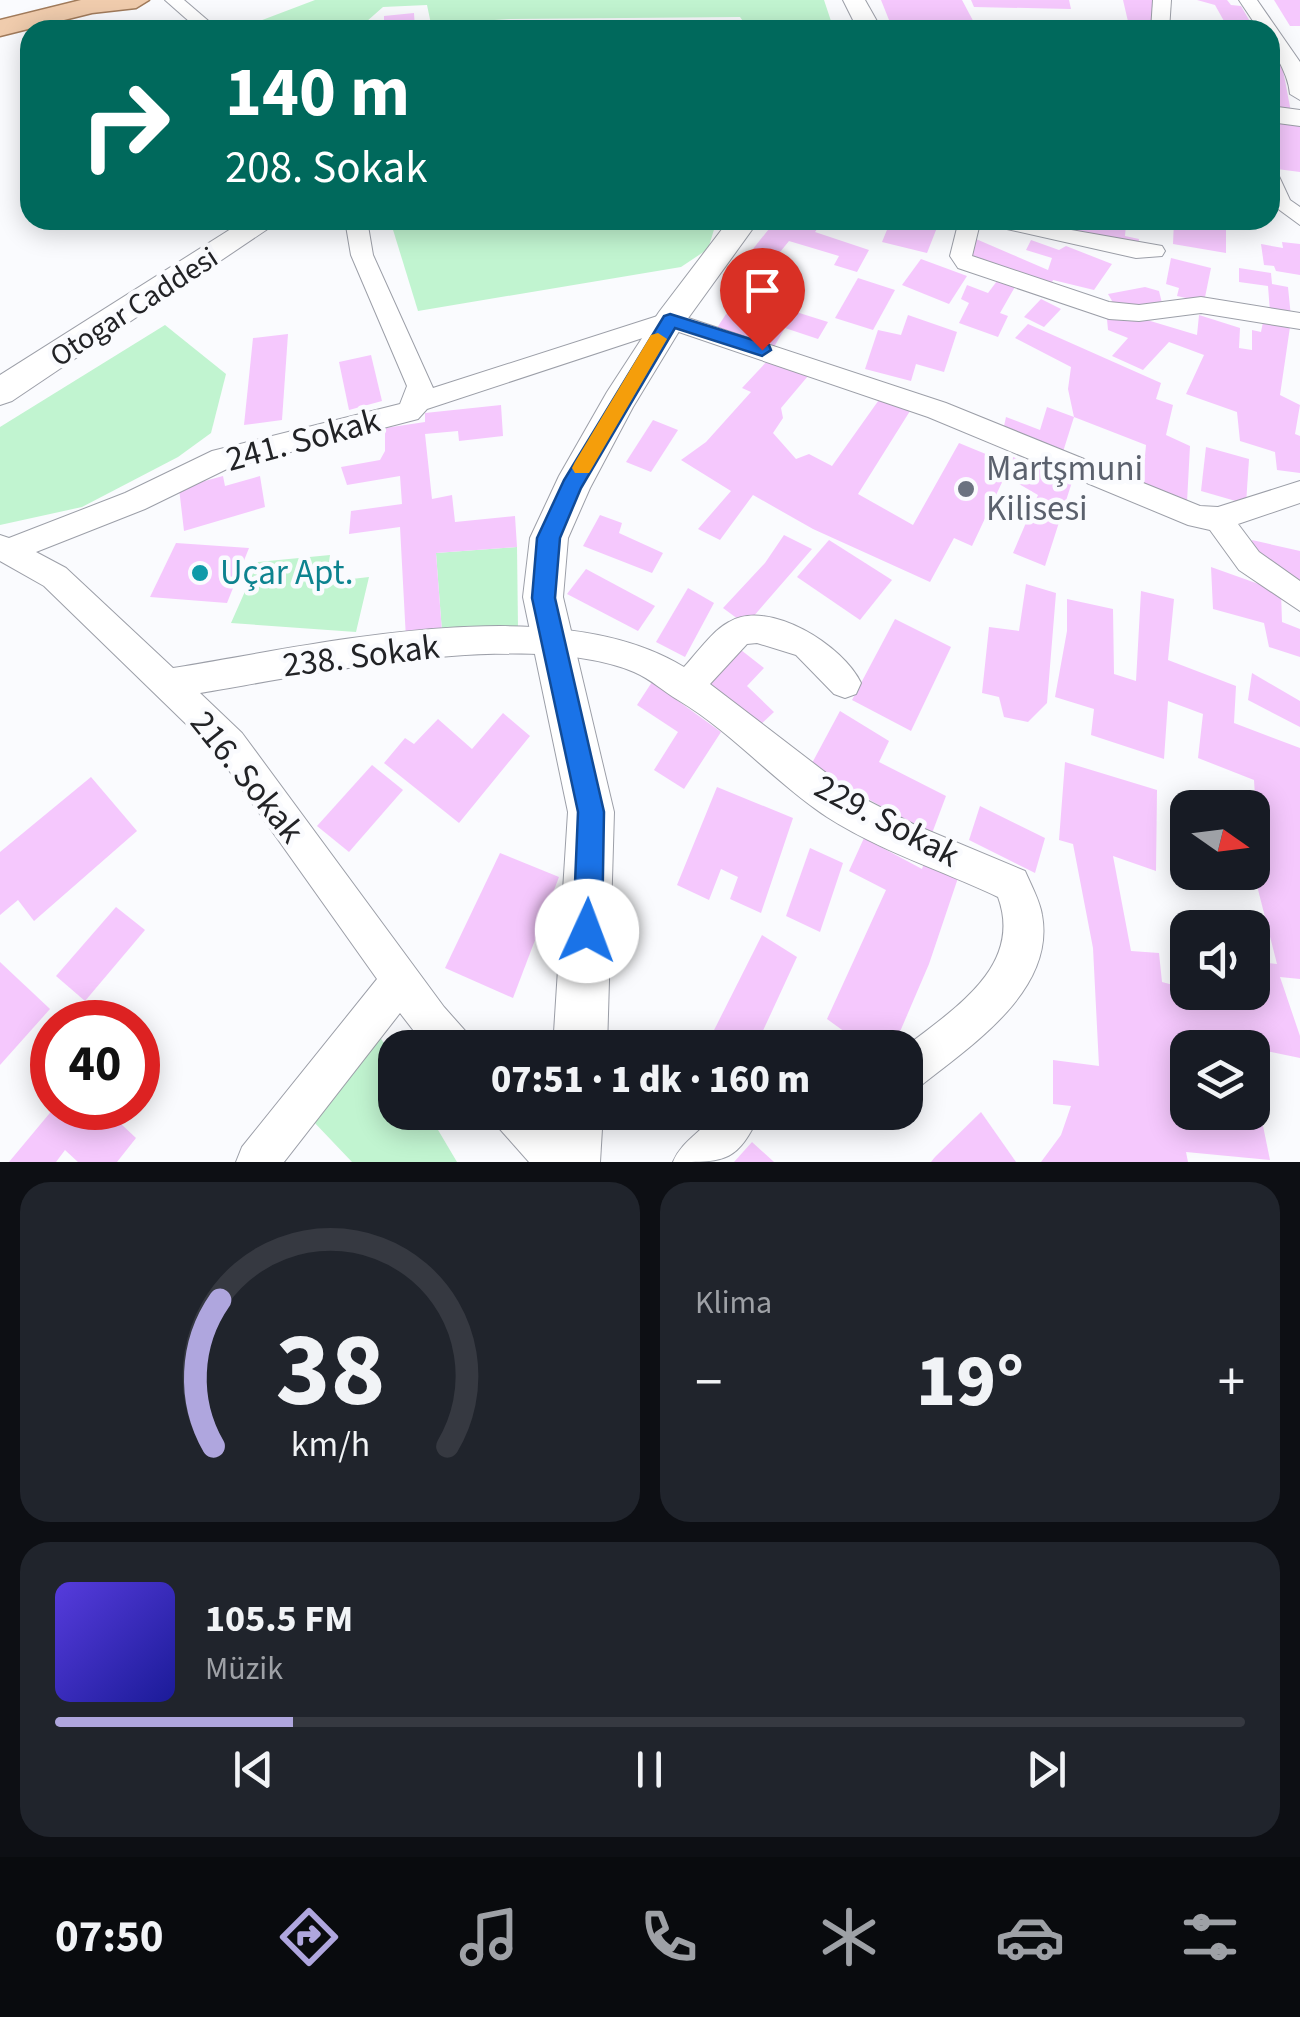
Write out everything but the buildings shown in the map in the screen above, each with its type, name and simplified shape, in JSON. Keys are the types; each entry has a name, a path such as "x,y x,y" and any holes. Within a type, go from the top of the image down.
{"main road":[{"path":"32,20 92,5 138,0"},
{"path":"95,20 138,0"}],"street":[{"path":"174,0 198,20"},
{"path":"1280,47 1298,73 1300,94"},
{"path":"1280,201 1300,218"},
{"name":"Otogar Caddesi","path":"0,392 251,230"},
{"name":"241. Sokak","path":"4,549 135,500 222,459 409,412 418,402 420,386 362,256 358,230"},
{"path":"581,1030 591,812 544,598 548,538 572,486 670,320 737,230"},
{"path":"968,230 961,256 966,263 1073,298 1086,306 1148,312 1170,304 1202,305 1257,317 1300,320"},
{"path":"1021,230 1110,244 1135,253 1154,252"},
{"path":"418,402 670,320 921,404 1198,517 1218,518 1300,492"},
{"path":"1218,518 1249,561 1300,598"},
{"name":"216. Sokak","path":"4,549 55,577 230,744 440,1030"},
{"path":"685,688 738,632 757,630 806,644 845,683"},
{"name":"238. Sokak","path":"167,684 481,641 556,642"},
{"name":"229. Sokak","path":"556,642 605,648 642,660 841,805 1012,884 1025,908 1025,944 998,998 923,1058"},
{"path":"257,1162 400,980"},
{"path":"529,1130 558,1162"},
{"path":"571,1162 574,1130"},
{"path":"694,1162 729,1130"}],"green space":[{"path":"315,0 824,0 831,20 740,17 430,20 427,5 383,7 368,20 262,20"},
{"path":"393,230 714,230 708,249 681,267 418,311"},
{"path":"165,325 226,374 211,433 178,457 82,507 0,525 0,427"},
{"path":"517,547 518,628 442,632 436,553"},
{"path":"330,555 326,582 369,577 356,632 231,623 258,562"},
{"path":"378,1039 378,1130 438,1130 457,1162 352,1162 312,1120"}],"slow traffic":[{"path":"582,468 658,339"}],"place":[{"name":"Martşmuni Kilisesi","path":"966,489"},
{"name":"Uçar Apt.","path":"200,573"}],"route":[{"path":"587,931 591,812 544,598 548,538 619,401 670,320 762,350"}]}
